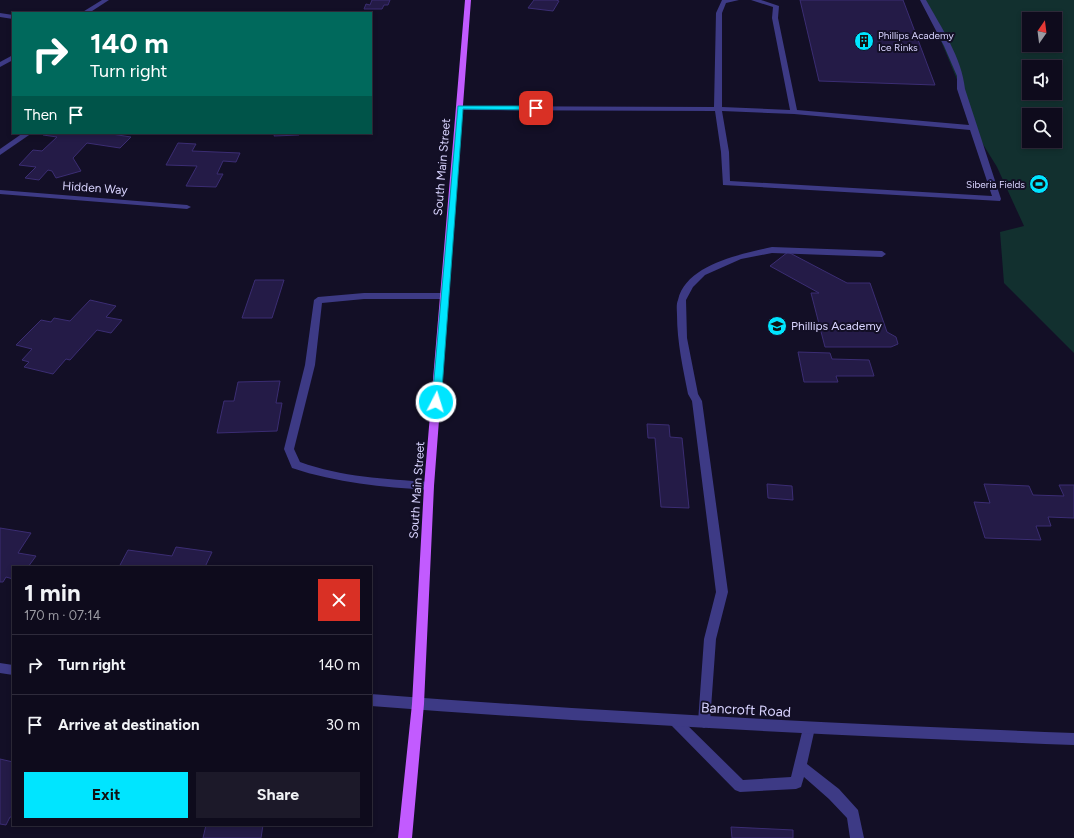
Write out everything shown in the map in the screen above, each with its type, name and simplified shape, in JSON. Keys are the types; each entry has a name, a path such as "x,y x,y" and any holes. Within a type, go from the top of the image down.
{"main road":[{"name":"South Main Street","path":"405,838 418,704 429,486 468,0"}],"street":[{"path":"86,12 106,0"},
{"path":"736,0 724,1 719,13 718,109 725,152 726,183 997,198 961,89 960,76 947,46 923,0"},
{"path":"754,0 776,3 776,18 794,112"},
{"path":"0,15 12,17"},
{"path":"0,65 12,58"},
{"path":"460,108 718,109 794,112 973,128"},
{"path":"0,153 27,134"},
{"name":"Hidden Way","path":"0,192 187,207"},
{"path":"704,722 710,640 722,592 698,401 692,394 682,338 682,300 689,286 702,273 738,257 772,250 882,254"},
{"path":"429,486 352,481 316,474 296,465 289,449 310,365 318,300 364,296 445,296"},
{"path":"0,668 12,670"},
{"name":"Bancroft Road","path":"372,700 675,721 1074,740"},
{"path":"675,721 740,786 796,783 809,728"},
{"path":"800,766 834,794 853,815 857,838"}],"green space":[{"name":"Siberia Fields","path":"924,0 1074,0 1074,353 1004,283 1000,232 1024,226 997,167 973,128 961,89"}],"building":[{"path":"372,0 390,0 388,5 384,5 382,9 364,9 366,4 370,5"},
{"path":"534,0 559,1 553,11 528,8"},
{"name":"Phillips Academy Ice Rinks","path":"800,0 903,0 935,85 819,81"},
{"path":"112,134 131,137 120,148 87,143 73,158 81,171 56,178 52,171 48,170 39,180 25,178 36,167 19,165 33,150 42,151 57,137 43,135"},
{"path":"275,134 300,134 299,135 274,136"},
{"path":"178,143 196,144 192,151 240,153 236,162 223,161 217,174 223,174 216,187 186,186 197,166 166,165"},
{"path":"788,252 847,283 870,283 887,332 896,337 898,344 891,347 825,347 811,293 819,293 770,266"},
{"path":"255,280 284,280 272,318 242,318"},
{"path":"90,300 116,306 106,317 122,320 111,333 97,330 70,360 66,359 53,374 24,367 29,362 22,360 32,349 16,345 41,320 51,322 54,318 70,321"},
{"path":"798,352 830,353 832,359 869,360 874,376 836,376 838,382 804,382"},
{"path":"280,381 276,403 282,403 277,431 217,433 224,401 234,401 238,382"},
{"path":"647,424 669,425 670,437 682,438 689,508 661,507 655,438 648,438"},
{"path":"767,484 792,486 793,500 768,498"},
{"path":"984,484 1029,486 1033,495 1064,496 1059,485 1074,485 1074,518 1048,517 1051,526 1036,526 1041,540 985,538 974,502 990,503"},
{"path":"0,528 31,533 18,553 36,556 29,566 12,566 12,579 6,577 3,582 0,582"},
{"path":"176,547 212,552 205,566 120,566 128,550 172,556"},
{"path":"0,759 12,762 12,817 10,817 6,825 0,824"},
{"path":"206,826 263,826 261,838 203,838"},
{"path":"731,827 793,830 793,838 732,838"}],"place":[{"name":"Phillips Academy Ice Rinks","path":"864,41"},
{"name":"Siberia Fields","path":"1039,184"},
{"name":"Phillips Academy","path":"777,326"}],"route":[{"path":"436,402 460,108 536,108"}]}
